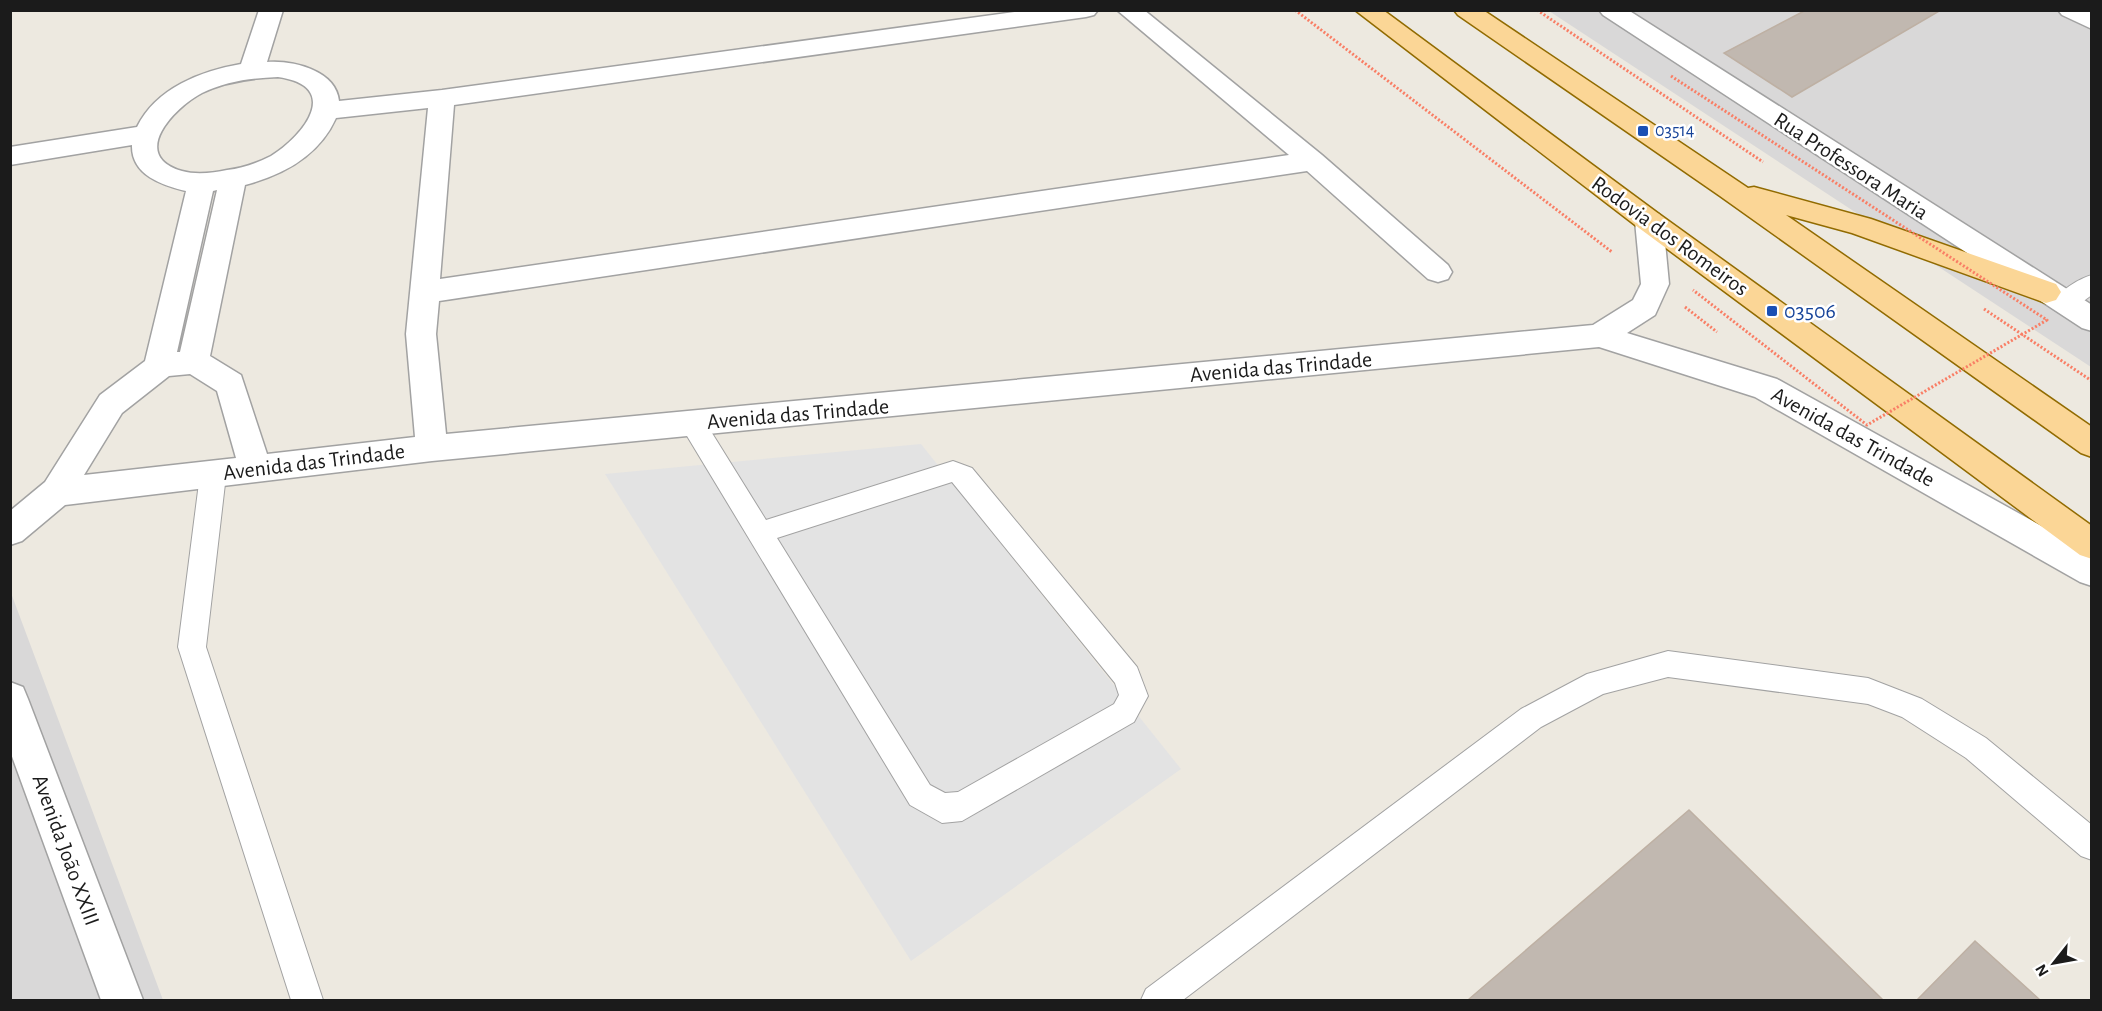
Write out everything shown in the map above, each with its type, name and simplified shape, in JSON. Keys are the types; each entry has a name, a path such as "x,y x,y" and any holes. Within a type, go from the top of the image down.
{"main road":[{"name":"Rodovia dos Romeiros","path":"1367,10 1649,221 2091,544"},
{"path":"1466,10 1730,189 2091,444"},
{"path":"1730,189 1861,226 2055,297"}],"street":[{"path":"252,70 271,10"},
{"path":"327,111 441,98 1086,10"},
{"path":"1129,10 1313,161 1438,272"},
{"name":"Rua Professora Maria","path":"1611,10 2091,320"},
{"path":"2070,10 2091,22"},
{"path":"278,69 300,74 316,83 325,96 327,111 318,132 297,152 267,169 233,180 201,183 179,180 161,173 148,162 143,149 145,134 160,112 185,92 206,81 252,70 278,69"},
{"path":"432,448 421,334 441,98"},
{"path":"10,156 145,134"},
{"path":"425,292 1313,161"},
{"path":"194,361 198,333 233,180"},
{"path":"159,367 201,183"},
{"path":"1649,221 1655,284"},
{"name":"Avenida das Trindade","path":"1599,336 1645,307 1655,284"},
{"name":"Avenida das Trindade","path":"57,492 432,448 1599,336 1766,388 2091,571"},
{"path":"10,531 57,492 111,404 159,367 194,361 230,384 256,469"},
{"name":"Avenida João XXIII","path":"10,699 122,1000"}],"lane":[{"path":"2055,297 2091,283"},
{"path":"693,424 920,795 942,808 962,806 1125,713 1134,696 1127,676 963,475 953,471 760,533"},
{"path":"213,475 192,646 307,1000"},
{"path":"1157,1000 1531,718 1597,683 1668,664 1868,691 1912,708 1976,748 2091,845"}],"path":[{"path":"1295,10 1721,336"},
{"path":"1671,76 2047,320 1867,425 1693,290"}],"shaded area":[{"path":"1549,11 2091,11 2091,367"},
{"path":"921,444 1181,769 911,961 605,474"},
{"path":"11,593 163,1000 11,1000"}],"building":[{"path":"1806,10 1941,10 1792,97 1724,53"},
{"path":"1689,810 1883,1000 1468,1000"},
{"path":"1975,941 2040,1000 1917,1000"}],"place":[{"name":"03514","path":"1643,131"},
{"name":"03506","path":"1772,311"}]}
